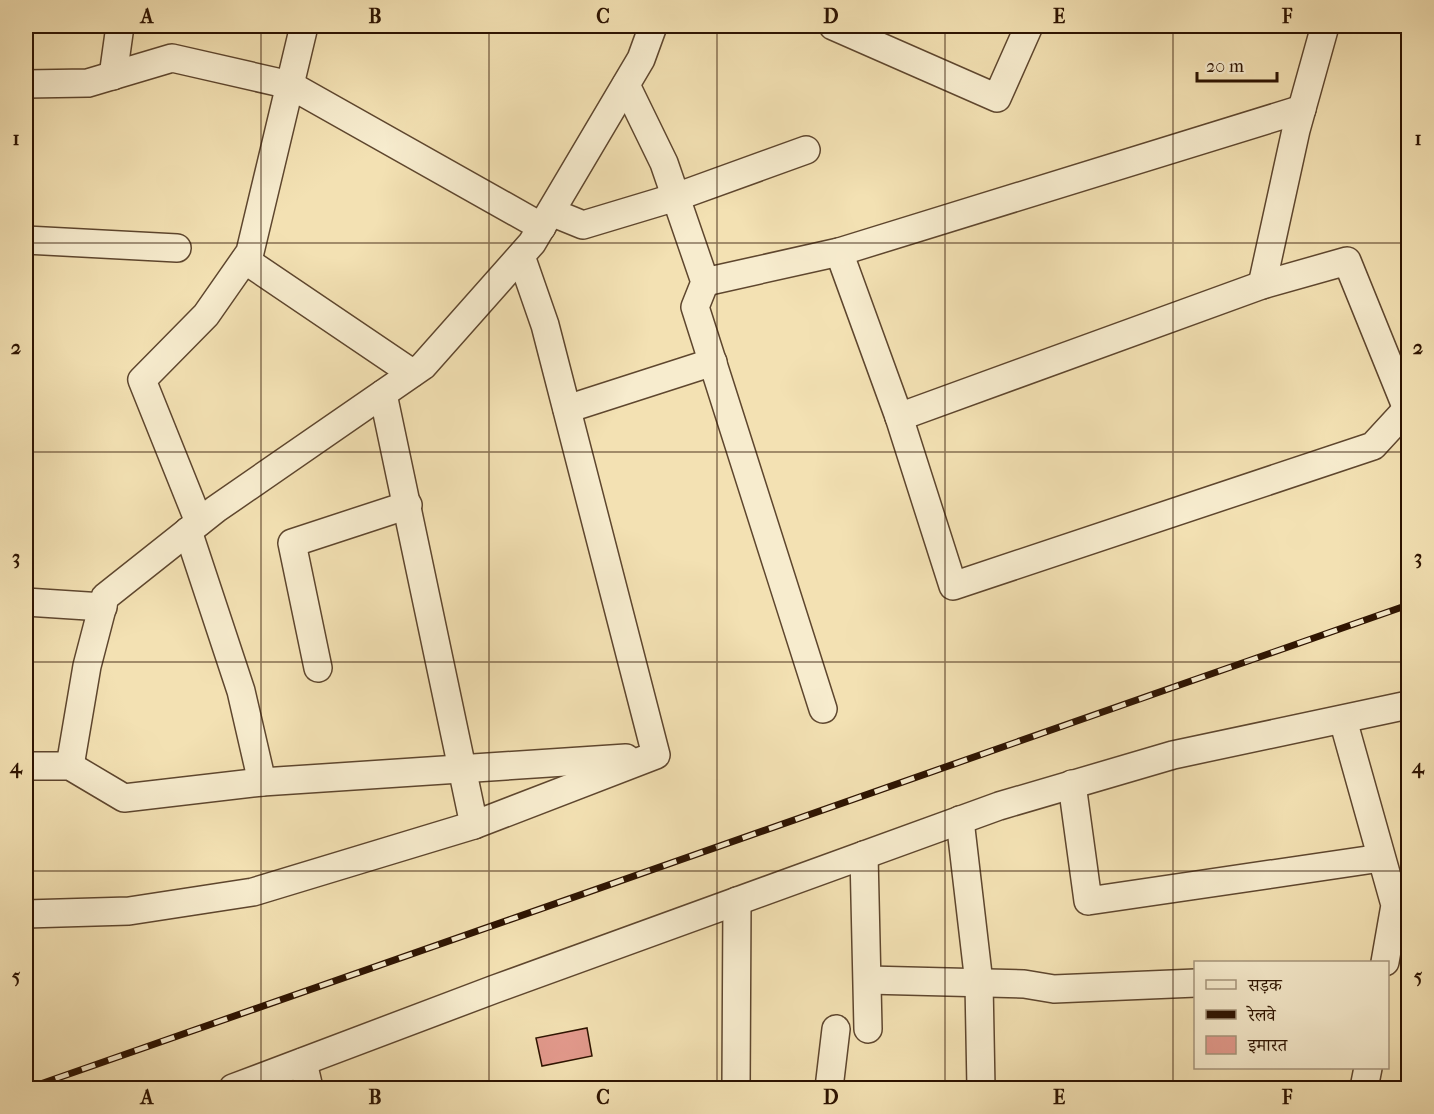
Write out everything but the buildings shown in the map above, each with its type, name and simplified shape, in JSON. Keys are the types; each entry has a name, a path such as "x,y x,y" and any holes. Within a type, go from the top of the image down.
{"street":[{"path":"113,76 120,26"},
{"path":"262,782 241,691 194,527 142,380 206,315 250,252 304,26"},
{"path":"70,766 87,666 105,597 194,527 423,366 521,256 546,219 641,59 653,26"},
{"path":"833,26 997,98 1029,26"},
{"path":"1262,285 1302,109 1326,26"},
{"path":"26,84 88,83 172,58 290,85 546,219 584,225 676,197 806,150"},
{"path":"626,85 664,163 705,282 695,307 823,709"},
{"path":"705,282 839,252 1302,109"},
{"path":"26,240 177,248"},
{"path":"839,252 899,417 953,586 1373,446 1408,409 1347,261 1262,285 899,417"},
{"path":"521,256 545,325 656,755"},
{"path":"245,260 412,373"},
{"path":"567,409 713,362"},
{"path":"383,394 474,825"},
{"path":"318,668 292,543 408,505"},
{"path":"26,602 103,607"},
{"path":"233,1089 960,820 1173,755 1408,705"},
{"path":"1343,720 1395,905 1385,961"},
{"path":"26,766 70,766 124,798 262,782 656,755"},
{"path":"26,914 129,910 253,892 474,825 656,755"},
{"path":"1072,784 1088,901 1381,858"},
{"path":"960,820 979,983 981,1089"},
{"path":"864,855 868,1029"},
{"path":"736,1089 737,901"},
{"path":"868,980 1024,984 1054,989 1194,983"},
{"path":"829,1089 836,1029"},
{"path":"303,1062 309,1089"},
{"path":"1364,1089 1368,1069"}],"railway":[{"path":"29,1088 1408,605"}]}
